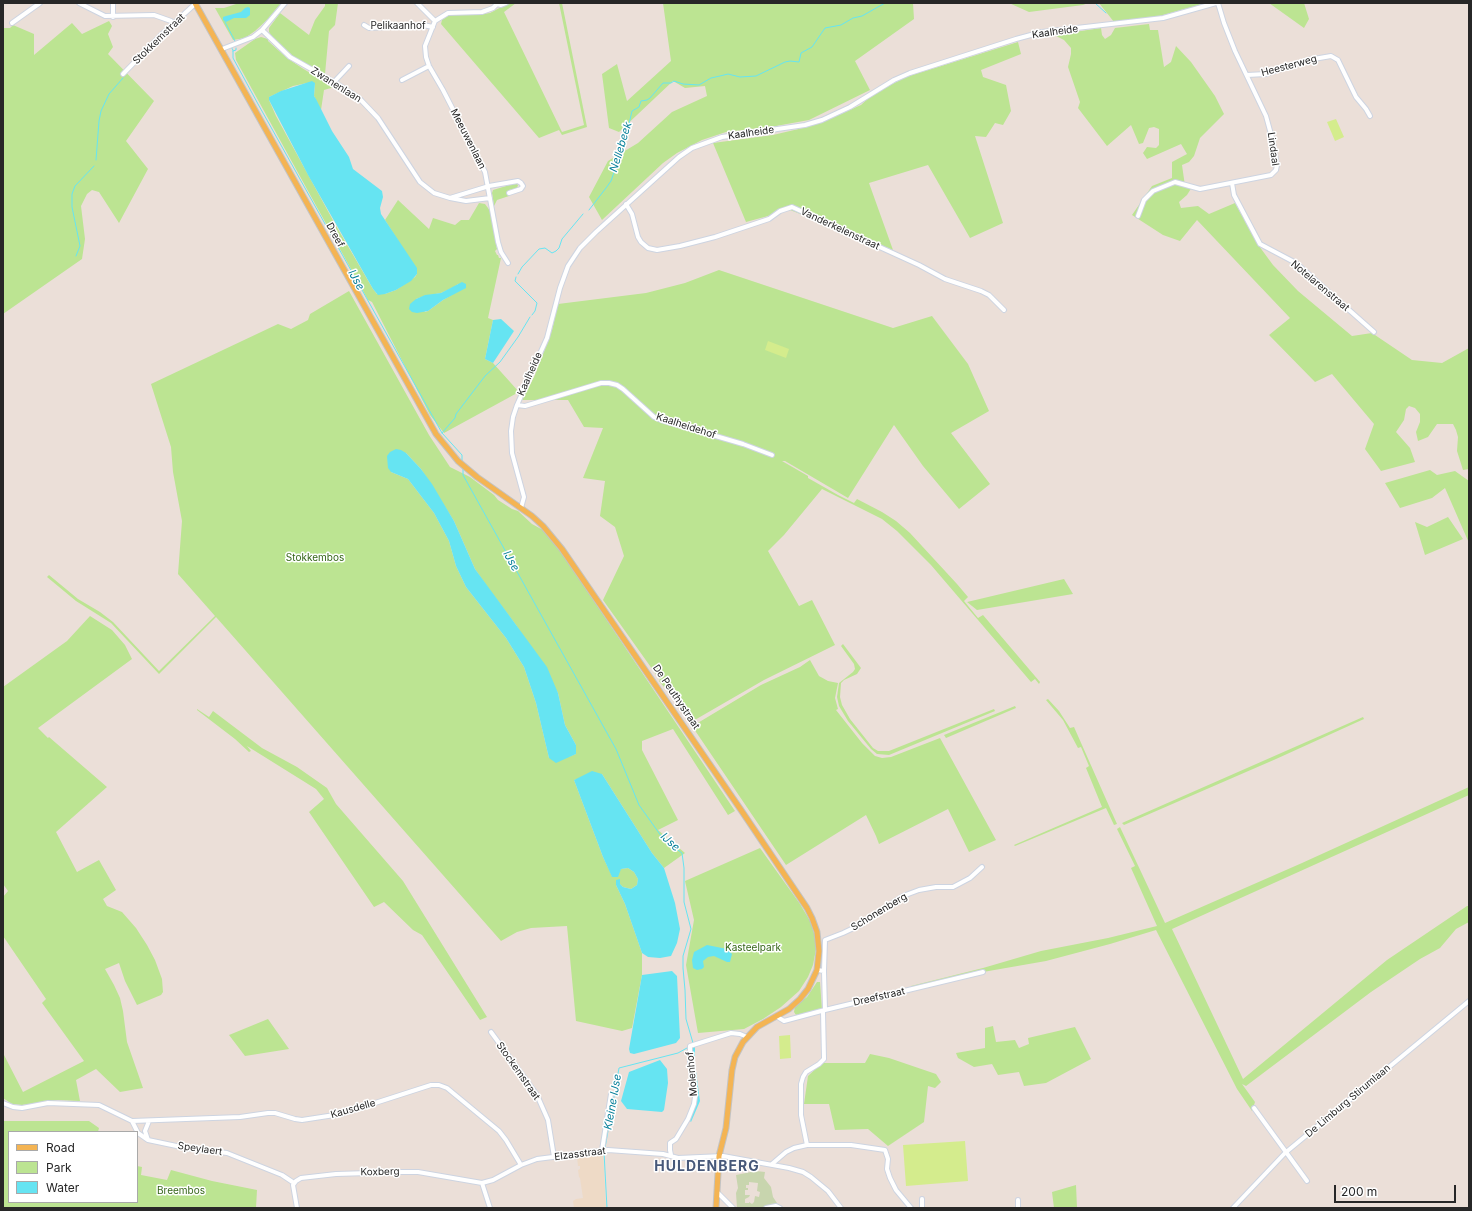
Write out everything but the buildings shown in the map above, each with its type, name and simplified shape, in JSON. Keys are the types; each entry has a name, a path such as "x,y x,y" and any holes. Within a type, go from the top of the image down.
{"main road":[{"name":"Dreef","path":"195,3 222,49 424,416 442,444 467,469"},
{"name":"De Peuthystraat","path":"467,469 543,526 573,564 807,908 814,924 819,942 819,960 817,970 808,988 800,999 789,1009 757,1027 747,1037 738,1051 734,1064 726,1128 719,1156 716,1206"}],"street":[{"path":"12,23 40,3"},
{"path":"79,3 105,16 154,15 166,19 174,24"},
{"path":"113,3 113,17"},
{"name":"Stokkemstraat","path":"123,74 195,3"},
{"path":"222,49 253,37 262,30 285,3"},
{"path":"417,3 436,21 448,13 482,12 497,4 501,5 506,3"},
{"name":"Lindaal","path":"1138,216 1144,200 1153,191 1175,182 1200,189 1271,175 1277,168 1268,122 1224,23 1217,3"},
{"name":"Kaalheide","path":"521,508 524,497 516,470 511,443 511,431 517,405 547,338 562,282 568,266 580,248 678,157 692,148 722,137 797,126 822,120 850,107 894,80 929,66 1016,39 1042,32 1163,18 1217,3"},
{"name":"Meeuwenlaan","path":"436,21 425,46 426,57 429,66 485,172 498,242 501,252 508,263"},
{"name":"Pelikaanhof","path":"364,25 369,28 423,25 433,27"},
{"name":"Zwanenlaan","path":"262,30 290,57 359,98 378,118 420,182 434,193 466,201 490,198"},
{"name":"Heesterweg","path":"1247,75 1266,74 1308,60 1331,56 1338,60 1356,97 1370,116"},
{"path":"334,82 349,66"},
{"path":"402,80 429,66"},
{"path":"450,198 488,186 518,181 521,183 522,189 509,193"},
{"name":"Notelarenstraat","path":"1232,183 1234,195 1260,244 1296,262 1374,332"},
{"name":"Vanderkelenstraat","path":"626,204 632,214 638,237 641,242 648,248 657,250 674,248 715,237 769,219 780,210 792,207 919,265 945,279 981,291 989,295 1004,310"},
{"name":"Kaalheidehof","path":"517,405 525,406 601,383 609,383 617,385 654,417 743,444 772,455"},
{"name":"Schonenberg","path":"824,971 825,940 860,925 903,896 919,890 936,887 953,887 970,878 982,868"},
{"path":"807,1145 801,1115 801,1084 806,1072 824,1059 824,971 817,970"},
{"name":"Dreefstraat","path":"776,1016 784,1021 983,972"},
{"name":"De Limburg Stirumlaan","path":"1233,1208 1286,1153 1358,1091 1469,1001"},
{"name":"Stockemstraat","path":"491,1032 537,1095 548,1120 554,1157"},
{"name":"Molenhof","path":"672,1155 670,1143 676,1139 688,1119 694,1104 695,1091 689,1047 693,1044 723,1037 731,1033 740,1034 747,1037"},
{"name":"Kausdelle","path":"149,1121 240,1117 268,1113 275,1113 299,1120 311,1119 341,1114 431,1085 439,1084 447,1088 499,1131 521,1165"},
{"path":"604,1150 611,1094"},
{"path":"3,1103 13,1107 22,1108 48,1103 93,1104 105,1107 132,1122 137,1131"},
{"path":"1254,1108 1307,1181"},
{"path":"132,1122 149,1121 145,1131 148,1140"},
{"path":"138,1133 148,1140"},
{"name":"Speylaert","path":"148,1140 186,1148 227,1152 282,1175 294,1183"},
{"path":"772,1164 786,1152 794,1148 807,1145 851,1144 885,1150 888,1159 887,1169 890,1178 896,1190 911,1208"},
{"name":"Elzasstraat","path":"493,1180 521,1165 537,1160 604,1150 672,1155 678,1158 719,1156 772,1164 796,1170 811,1177 828,1191 841,1208"},
{"name":"Koxberg","path":"294,1183 301,1178 326,1174 395,1172 418,1172 482,1183 493,1180"},
{"path":"294,1183 293,1188 297,1208"},
{"path":"482,1183 490,1208"},
{"path":"718,1192 733,1208"},
{"path":"922,1199 922,1208"},
{"path":"1018,1200 1018,1208"},
{"path":"766,1208 776,1206 780,1208"}],"shaded area":[{"path":"603,1153 606,1208 574,1208 573,1201 583,1198 578,1170 580,1169 580,1166 578,1166 577,1157"}],"green space":[{"path":"239,3 281,3 268,19 255,31 245,38 233,40 215,8 224,8"},
{"path":"325,3 338,3 335,25 329,31 325,74 295,58 273,38 269,32 269,28 280,13 309,35 315,20 325,6"},
{"path":"509,3 516,3 504,12 562,132 584,125 559,3 562,3 587,127 562,135 559,130 539,138 441,24 442,20 449,15 476,15 490,13"},
{"path":"663,3 913,3 914,19 855,61 870,90 809,120 776,126 726,132 702,140 677,153 663,163 602,220 589,197 608,161 638,143 672,112 707,96 705,86 685,88 673,81 619,132 609,128 602,74 617,64 627,101 671,61"},
{"path":"1009,3 1088,3 1083,5 1029,12"},
{"path":"1099,3 1206,3 1160,16 1114,22"},
{"path":"1269,3 1304,3 1309,19 1304,28"},
{"path":"109,21 112,26 108,34 113,47 108,54 154,101 126,141 148,169 119,223 99,192 92,190 87,194 81,206 85,239 82,259 3,314 3,28 10,28 13,25 34,34 34,55 72,23 82,34"},
{"path":"1149,24 1150,30 1158,30 1164,67 1171,62 1176,46 1191,62 1215,96 1224,114 1200,138 1194,156 1189,162 1182,165 1185,186 1192,187 1187,195 1179,202 1181,208 1198,206 1209,214 1235,203 1259,246 1273,265 1298,291 1352,336 1372,333 1412,360 1442,363 1469,348 1469,469 1463,470 1457,451 1458,437 1453,424 1437,424 1428,437 1418,441 1416,432 1420,422 1420,414 1415,408 1409,406 1406,409 1404,420 1396,432 1410,448 1415,462 1381,471 1365,449 1374,424 1332,374 1315,382 1269,335 1290,318 1197,220 1180,241 1163,235 1132,215 1152,186 1172,178 1172,162 1187,154 1181,144 1147,159 1143,153 1147,147 1156,148 1159,145 1159,129 1154,127 1149,128 1143,143 1139,144 1131,125 1107,146 1078,108 1080,102 1068,67 1071,48 1064,40 1054,35 1101,28 1102,35 1105,39 1111,35 1115,28"},
{"path":"261,37 268,39 268,41 287,58 315,76 325,79 333,85 331,88 324,90 321,110 314,96 315,83 293,86 269,97 269,100 276,116 335,224 377,294 385,294 396,290 417,274 417,271 385,220 398,200 429,229 433,218 455,225 461,220 469,220 479,203 485,204 488,208 491,213 497,249 495,251 499,258 501,258 488,318 493,320 485,359 493,363 519,392 444,433 430,415 372,302 368,300 236,60 235,53 255,39","holes":["458,284 460,290 425,312 416,299 441,293"]},
{"path":"1018,42 1021,54 981,70 983,77 1006,85 1011,111 1003,125 995,123 986,137 975,136 1003,223 970,238 928,165 869,183 893,250 790,210 746,222 713,143 773,135 807,127 861,105 873,94 906,77"},
{"path":"1336,119 1344,137 1335,141 1327,122"},
{"path":"516,183 518,185 517,188 509,190 509,196 497,200 494,206 493,190"},
{"path":"719,270 893,328 932,316 968,364 989,411 951,433 990,484 959,509 923,466 894,425 848,498 785,461 782,461 838,495 854,503 857,499 882,512 910,533 968,597 964,601 978,618 983,615 1040,682 1039,684 1035,679 1031,682 931,565 897,531 882,519 822,489 784,535 768,551 799,606 812,600 835,645 764,680 693,721 659,681 660,680 603,600 624,556 615,527 600,516 605,481 583,478 603,428 584,427 568,400 522,400 535,375 552,330 558,304 646,293 685,283"},
{"name":"Stokkembos","path":"349,291 429,435 450,467 470,477 494,495 498,500 518,511 532,524 543,530 563,555 735,811 728,815 673,729 642,741 642,750 678,820 658,830 685,853 664,868 652,853 602,774 574,780 603,857 612,876 621,869 628,868 634,872 638,879 637,885 631,889 623,887 616,881 616,885 625,904 642,953 642,975 632,1028 622,1031 576,1021 567,926 531,928 517,932 501,941 216,617 159,674 111,623 76,601 47,577 49,575 78,599 100,612 113,622 159,671 215,616 178,574 182,521 173,472 171,447 151,384 278,324 291,329 308,320 310,314","holes":["406,453 421,469 454,521 475,569 516,625 558,693 565,725 576,745 576,754 568,757 549,758 536,703 524,667 506,638 466,587 456,566 449,541 434,513 408,479 391,472"]},
{"path":"768,341 789,349 786,358 765,350"},
{"path":"1430,470 1437,475 1455,471 1469,481 1469,543 1445,488 1432,498 1400,508 1385,483"},
{"path":"1448,517 1463,539 1425,555 1415,522 1427,527"},
{"path":"1064,579 1073,594 977,610 967,602"},
{"path":"90,616 112,630 125,645 132,659 38,728 107,787 56,832 77,872 99,860 116,890 103,899 107,906 122,912 136,928 147,945 155,960 162,979 163,992 161,995 137,1005 125,981 119,963 105,969 120,998 127,1042 143,1088 120,1092 96,1069 76,1080 80,1101 57,1100 22,1105 12,1104 3,1098 3,1053 23,1092 84,1061 42,1003 46,999 3,936 3,897 8,891 3,884 3,687 67,641"},
{"path":"843,644 861,668 857,674 841,683 840,697 842,705 850,719 873,748 878,751 889,751 994,709 995,711 889,755 877,754 871,749 848,721 839,706 837,697 839,683 855,669 854,664 841,646"},
{"path":"810,660 819,676 828,681 838,683 835,698 838,709 836,710 862,743 875,756 882,758 891,757 940,738 996,840 969,852 948,809 879,844 866,815 786,865 694,729 696,724 761,685 800,667"},
{"path":"1048,699 1059,711 1070,728 1074,727 1117,824 1114,825 1106,808 1015,846 1014,845 1102,807 1086,768 1089,766 1081,747 1078,748 1063,720 1046,700"},
{"path":"1015,706 1016,708 946,738 944,735"},
{"path":"197,709 209,717 213,711 262,748 297,767 327,788 336,804 403,881 487,1017 480,1020 422,935 413,930 384,902 374,907 309,812 324,799 316,789 247,746 251,751 249,752"},
{"path":"1363,717 1364,719 1276,759 1124,825 1122,823"},
{"path":"1469,787 1469,795 1172,929 1243,1079 1387,960 1469,906 1469,922 1456,929 1440,948 1420,959 1371,992 1246,1086 1242,1084 1255,1102 1252,1111 1237,1089 1156,930 1046,961 983,972 912,990 911,986 983,968 1041,951 1108,938 1157,926 1131,868 1135,866 1117,829 1120,827 1165,923"},
{"name":"Kasteelpark","path":"760,848 800,904 810,921 815,936 816,949 813,965 808,977 799,991 781,1007 763,1019 744,1029 698,1033 686,965 694,920 685,881"},
{"path":"817,982 820,982 822,1010 796,1015 794,1012 795,1006 807,997"},
{"path":"268,1019 289,1049 245,1056 229,1035"},
{"path":"993,1026 996,1042 1015,1040 1019,1048 1029,1044 1028,1038 1075,1027 1091,1059 1046,1083 1024,1086 1019,1072 998,1075 992,1064 974,1067 958,1058 956,1053 985,1048 985,1028"},
{"path":"790,1035 791,1058 780,1059 779,1036"},
{"path":"870,1054 889,1058 936,1074 941,1082 935,1088 928,1086 924,1122 888,1146 868,1129 835,1130 829,1104 804,1104 808,1076 822,1063 865,1063"},
{"name":"Breembos","path":"3,1121 89,1121 99,1128 98,1131 8,1131 8,1203 138,1203 138,1166 142,1167 141,1175 167,1180 171,1170 212,1181 257,1190 256,1208 3,1208"},
{"path":"965,1141 968,1181 906,1186 903,1145"},
{"path":"756,1171 765,1172 764,1178 771,1187 773,1197 777,1203 762,1208 737,1208 736,1193 738,1188 736,1175","holes":["749,1182 758,1183 757,1191 760,1192 759,1197 755,1196 752,1204 749,1202 745,1203 745,1199 750,1195 745,1195 745,1190 748,1190 746,1185 749,1185"]},
{"path":"1076,1185 1077,1208 1054,1208 1052,1192"}],"water":[{"path":"248,7 250,8 250,15 246,18 234,18 226,22 223,20 223,17 241,12"},
{"path":"312,81 315,83 314,96 332,131 349,157 353,169 382,191 383,197 380,208 381,214 417,268 417,274 411,281 396,290 378,295 373,289 308,175 269,100 269,97 281,91"},
{"path":"462,282 466,284 466,288 443,300 428,311 417,313 412,312 409,309 410,304 416,299 425,295 441,293"},
{"path":"501,319 514,331 493,363 485,359 493,320"},
{"path":"396,449 406,453 421,469 432,484 454,521 475,569 547,667 558,693 565,725 576,745 576,754 556,763 549,758 536,703 524,667 506,638 466,587 456,566 449,541 434,513 408,479 391,472 388,468 387,456 390,452"},
{"path":"592,771 602,774 652,853 664,868 675,903 680,929 677,943 671,956 660,958 648,957 642,953 625,904 616,885 616,880 620,879 620,884 623,887 631,889 637,885 638,879 634,872 628,868 621,869 618,877 612,877 574,780"},
{"path":"707,945 727,949 732,954 730,962 714,956 708,957 703,961 704,967 702,969 697,970 693,968 692,960 694,952"},
{"path":"672,971 677,976 680,1038 676,1043 634,1054 630,1053 629,1049 642,975"},
{"path":"695,1045 695,1064 700,1101 691,1122 689,1120 697,1099 692,1062 692,1046"},
{"path":"660,1060 667,1069 668,1083 664,1110 662,1112 627,1109 621,1101 629,1072"}],"waterway":[{"name":"Nellebeek","path":"589,210 611,181 626,137 632,111 639,107 641,101 650,98 663,83 671,83 674,81 683,84 699,85 711,78 728,74 740,77 756,76 785,62 799,62 801,53 812,47 825,28 841,25 853,18 862,16 885,3"},
{"name":"Nellebeek","path":"1095,3 1106,13"},
{"path":"225,22 235,41"},
{"name":"IJse","path":"231,47 233,50 233,58 258,104 442,433 462,455 462,462"},
{"name":"IJse","path":"233,51 236,50 236,48"},
{"path":"96,160 101,111 109,94 123,78"},
{"path":"76,256 80,246 72,207 72,194 75,186 94,166"},
{"name":"Nellebeek","path":"518,274 522,267 539,249 545,248 552,253 556,251 559,248 562,239 583,214"},
{"name":"Nellebeek","path":"516,277 515,281 537,303 535,311 532,315"},
{"name":"Nellebeek","path":"442,433 455,418 456,414 485,376 500,362 530,317"},
{"name":"IJse","path":"463,469 463,475 616,749 639,805 664,840 682,853 684,868 684,902 691,929 683,956 683,968 686,1019 693,1043"},
{"name":"Kleine IJse","path":"605,1148 619,1068 678,1053 687,1048"},
{"name":"Kleine IJse","path":"604,1152 607,1208"}],"district":[{"name":"HULDENBERG","path":"707,1167"}]}
